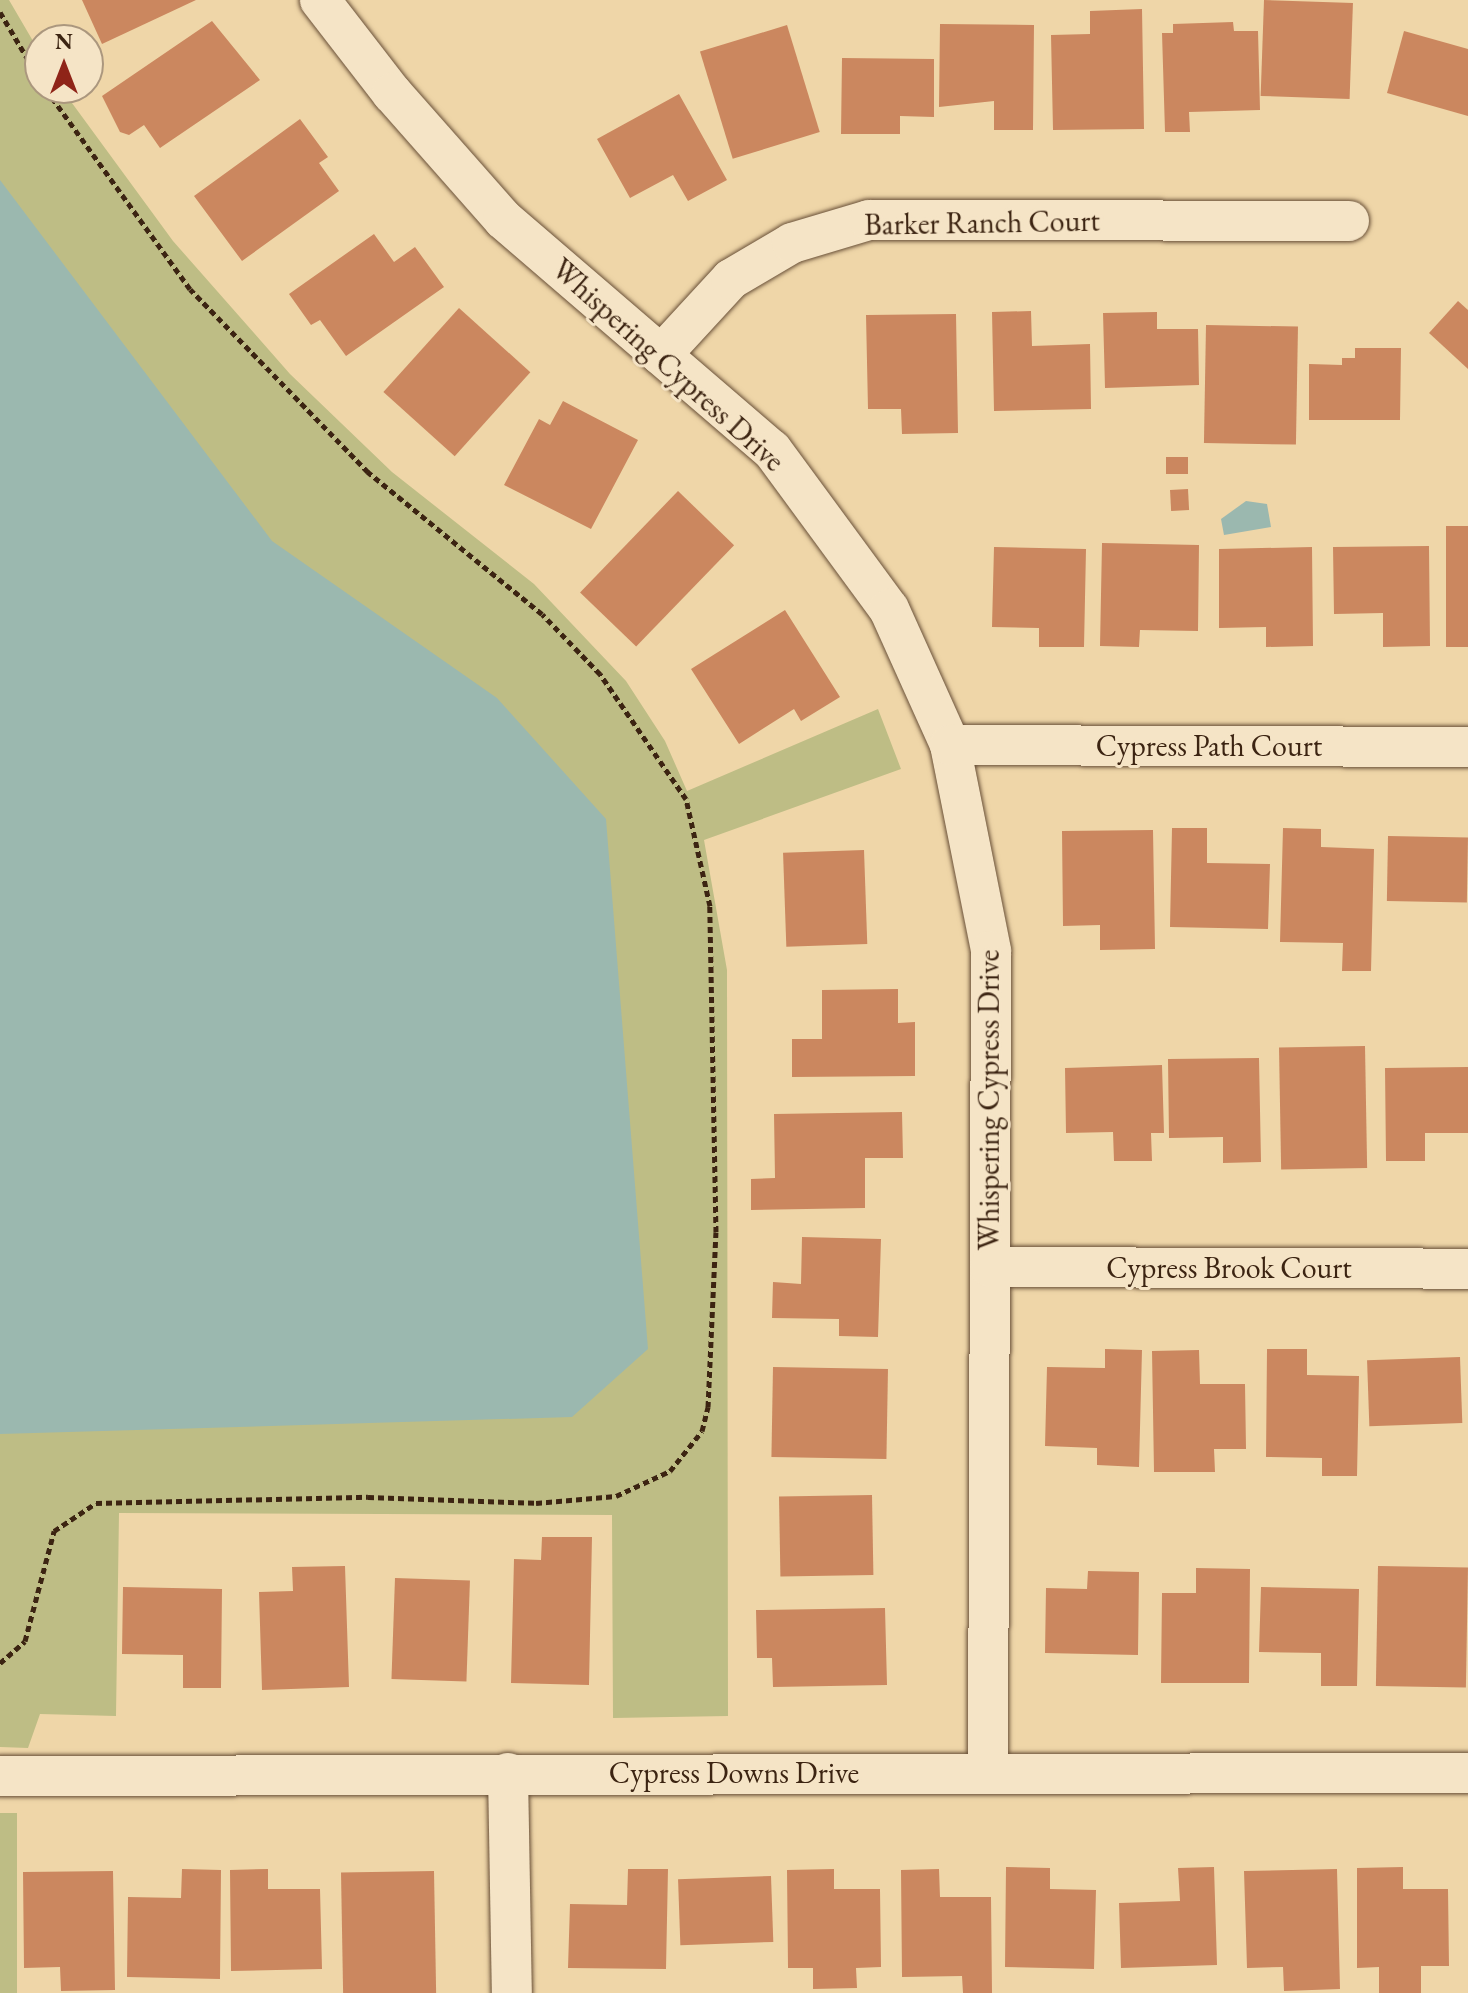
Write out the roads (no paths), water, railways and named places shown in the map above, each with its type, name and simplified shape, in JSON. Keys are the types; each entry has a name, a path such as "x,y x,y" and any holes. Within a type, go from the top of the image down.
{"street":[{"name":"Whispering Cypress Drive","path":"320,0 392,93 503,219 772,450 889,609 950,745 991,951 988,1774"},
{"name":"Barker Ranch Court","path":"661,355 731,279 792,243 869,220 1349,221"},
{"name":"Cypress Path Court","path":"950,745 1468,747"},
{"name":"Cypress Brook Court","path":"990,1267 1468,1269"},
{"path":"508,1773 512,1993"},
{"name":"Cypress Downs Drive","path":"0,1776 1468,1773"}],"water":[{"path":"0,180 272,541 497,698 606,819 648,1349 572,1417 0,1434"},
{"path":"1246,501 1267,504 1271,527 1224,535 1221,519"}]}
